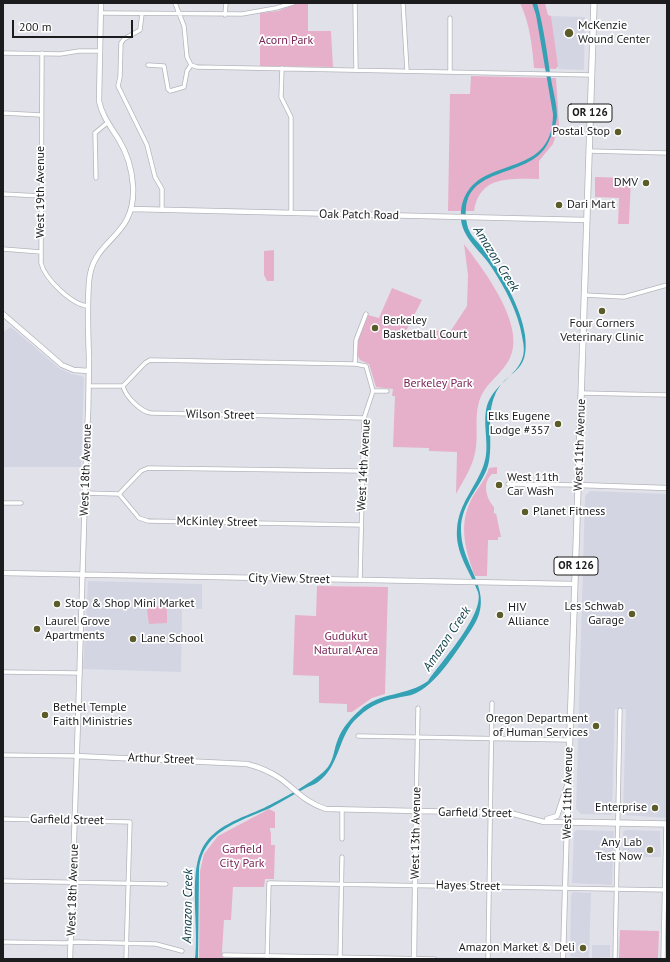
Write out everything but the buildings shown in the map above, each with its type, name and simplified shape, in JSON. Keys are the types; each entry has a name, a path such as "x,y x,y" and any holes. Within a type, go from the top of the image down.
{"main road":[{"name":"West 11th Avenue","path":"567,822 594,3"},
{"name":"Garfield Street","path":"567,822 666,824"}],"street":[{"name":"West 18th Avenue","path":"70,959 89,386 89,277 94,261 101,250 124,227 132,209 133,186 130,168 122,146 107,123 99,101 101,3"},
{"path":"148,65 163,66 168,90 181,89 185,85 187,71 190,65 188,60 184,26 175,3"},
{"path":"226,3 226,15"},
{"path":"101,14 226,15 242,14 276,8 293,3"},
{"path":"355,3 356,70"},
{"path":"403,3 407,71"},
{"path":"142,14 140,30 122,42 118,86 146,145 155,177 162,189 162,210"},
{"path":"450,18 450,72"},
{"path":"3,53 100,51"},
{"name":"West 19th Avenue","path":"42,53 42,268 51,281 78,304 88,306"},
{"path":"190,65 197,67 592,75"},
{"path":"282,68 281,97 291,117 291,213"},
{"path":"3,113 41,115"},
{"path":"96,178 95,133 107,123"},
{"path":"589,151 667,153"},
{"path":"3,194 41,196"},
{"name":"Oak Patch Road","path":"132,209 587,220"},
{"path":"3,249 41,252"},
{"path":"584,294 624,297 667,285"},
{"path":"3,314 62,365 74,370 88,371"},
{"path":"355,364 356,340 366,314"},
{"path":"89,386 123,386 145,363 150,360 355,364 366,366 373,391 388,391"},
{"name":"Wilson Street","path":"123,386 125,391 143,410 151,414 364,418"},
{"name":"West 14th Avenue","path":"360,580 364,418 373,391"},
{"path":"581,393 667,395"},
{"path":"85,493 119,494 141,471 148,468 362,471"},
{"path":"508,484 667,488"},
{"name":"McKinley Street","path":"119,494 139,518 148,521 361,525"},
{"path":"3,503 21,503"},
{"name":"City View Street","path":"3,573 575,584"},
{"path":"3,672 80,673"},
{"path":"488,959 492,703"},
{"name":"West 13th Avenue","path":"414,959 418,708"},
{"path":"614,959 620,710"},
{"path":"358,736 569,740"},
{"name":"Arthur Street","path":"3,755 77,756 247,764 261,768 283,781 307,801"},
{"path":"535,819 551,819 557,816 560,811 568,782"},
{"name":"Garfield Street","path":"307,801 313,805 326,809 516,813 544,822 567,822"},
{"path":"342,809 342,839"},
{"name":"Garfield Street","path":"3,819 130,822 128,884"},
{"name":"West 11th Avenue","path":"563,959 567,822"},
{"path":"663,959 666,890 666,824"},
{"path":"340,958 342,857"},
{"path":"3,881 166,884"},
{"name":"Hayes Street","path":"267,958 269,882 666,890"},
{"path":"126,959 128,884"},
{"path":"3,942 159,944 182,951"},
{"path":"224,955 267,958 435,959"}],"shaded area":[{"path":"551,16 585,17 584,70 558,69"},
{"path":"11,327 59,368 84,378 81,467 3,467 3,332"},
{"path":"590,491 667,494 667,818 623,815 626,709 615,709 611,815 581,814 576,809 585,496"},
{"name":"Lane School","path":"88,581 202,584 202,609 182,609 181,672 83,669"},
{"path":"577,830 614,831 612,885 572,883 574,832"},
{"path":"626,830 660,831 661,857 622,857 623,832"},
{"path":"573,892 591,893 589,958 570,956 571,895"},
{"path":"592,945 610,945 610,957 592,958"}],"green space":[{"name":"Acorn Park","path":"298,3 308,3 308,31 331,31 333,67 260,66 260,13 278,11"},
{"path":"520,3 545,3 548,15 551,16 558,66 556,69 534,68 528,27"},
{"path":"471,76 556,78 559,125 553,144 539,161 539,179 517,179 498,182 490,185 483,191 477,199 474,211 448,211 450,94 470,94"},
{"path":"595,177 631,178 629,224 618,224 619,198 595,197"},
{"name":"Berkeley Park","path":"464,244 482,268 501,299 513,331 513,347 506,365 481,396 477,415 477,440 474,459 456,494 457,452 429,451 429,448 393,447 395,396 392,396 393,389 376,387 369,364 360,360 357,349 359,337 368,315 379,318 392,288 422,300 406,331 424,341 436,330 448,335 467,306 468,275"},
{"path":"274,250 274,281 267,281 264,275 264,251"},
{"path":"497,467 497,474 492,474 489,478 486,490 487,495 494,507 494,514 496,513 501,537 498,537 498,540 488,540 487,576 475,576 468,556 464,537 465,518 472,498 484,480 489,468"},
{"name":"Gudukut Natural Area","path":"317,586 388,587 385,694 372,698 352,712 347,712 347,704 319,703 319,676 293,675 295,615 316,616"},
{"path":"158,606 167,608 167,623 149,624 147,610 149,607"},
{"name":"Garfield City Park","path":"269,809 275,812 275,828 270,828 271,845 275,845 274,879 265,879 264,887 233,887 231,920 224,920 222,952 224,959 199,959 200,871 204,854 218,836"},
{"path":"620,930 659,931 658,959 619,958"}],"water":[{"path":"532,3 537,3 556,107 557,117 554,130 548,143 539,155 526,163 483,181 472,191 467,204 468,228 474,239 485,251 498,270 515,302 523,324 526,348 521,365 516,370 523,356 524,346 514,309 502,284 492,268 466,235 461,220 461,211 467,192 479,180 494,172 526,160 540,151 549,136 553,114 536,15"},
{"path":"504,381 492,403 490,419 490,453 487,470 468,502 462,520 461,531 463,545 480,592 481,604 478,616 471,630 441,673 426,687 413,694 379,703 364,712 354,721 345,736 330,769 318,782 270,808 229,826 209,843 202,855 199,869 198,959 195,959 195,889 197,862 206,842 212,835 228,824 264,808 316,778 332,761 340,735 353,716 368,704 376,700 412,689 428,681 469,625 475,613 478,601 478,592 458,546 458,519 464,503 481,473 486,458 485,417 489,401 493,394"}],"place":[{"name":"McKenzie Wound Center","path":"569,33"},
{"name":"Postal Stop","path":"618,132"},
{"name":"DMV","path":"646,183"},
{"name":"Dari Mart","path":"559,205"},
{"name":"Four Corners Veterinary Clinic","path":"602,311"},
{"name":"Berkeley Basketball Court","path":"375,328"},
{"name":"Elks Eugene Lodge #357","path":"558,424"},
{"name":"West 11th Car Wash","path":"499,485"},
{"name":"Planet Fitness","path":"525,512"},
{"name":"Stop & Shop Mini Market","path":"57,604"},
{"name":"Les Schwab Garage","path":"632,614"},
{"name":"HIV Alliance","path":"500,615"},
{"name":"Laurel Grove Apartments","path":"37,629"},
{"name":"Lane School","path":"133,639"},
{"name":"Bethel Temple Faith Ministries","path":"45,715"},
{"name":"Oregon Department of Human Services","path":"596,726"},
{"name":"Enterprise","path":"655,808"},
{"name":"Any Lab Test Now","path":"650,850"},
{"name":"Amazon Market & Deli","path":"583,948"}],"water label":[{"name":"Amazon Creek","path":"496,259"},
{"name":"Amazon Creek","path":"447,639"},
{"name":"Amazon Creek","path":"188,906"}]}
